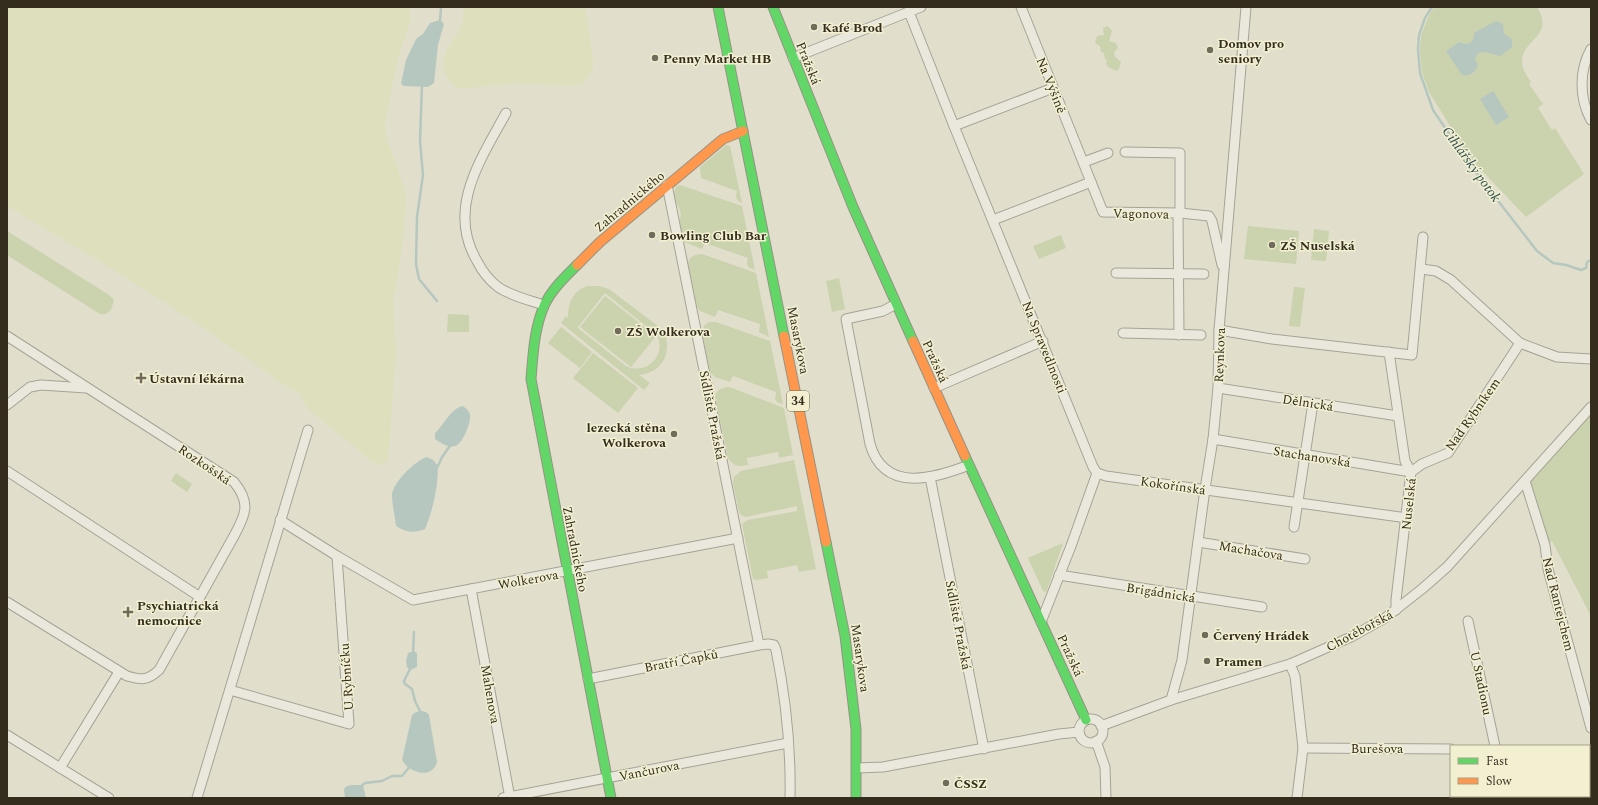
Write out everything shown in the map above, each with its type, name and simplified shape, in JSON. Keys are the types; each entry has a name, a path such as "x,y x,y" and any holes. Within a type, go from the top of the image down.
{"street":[{"name":"Masarykova","path":"718,7 845,636 856,729 856,798"},
{"name":"Pražská","path":"773,7 853,207 1086,720"},
{"path":"793,58 921,7"},
{"name":"Na Výšině","path":"1021,7 1052,88 1104,212"},
{"name":"Reynkova","path":"1170,700 1182,660 1213,439 1218,388 1219,330 1246,7"},
{"name":"Na Spravedlnosti","path":"910,12 954,126 1043,341 1093,467 1097,473"},
{"path":"1591,49 1585,64 1582,84 1584,104 1591,120"},
{"path":"954,126 1052,88"},
{"path":"506,113 468,192 464,212 467,240 470,251 478,264 488,278 498,287 512,294 544,305"},
{"name":"Zahradnického","path":"611,798 531,379 535,337 544,305 558,284 574,266 600,242 723,139 743,131"},
{"path":"1125,152 1180,153 1179,213"},
{"path":"1084,162 1108,153"},
{"path":"993,220 1091,182"},
{"name":"Sídliště Pražská","path":"667,185 759,645"},
{"name":"Vagonova","path":"1104,212 1179,213 1209,216 1212,221 1224,273"},
{"name":"Vagonova","path":"1179,213 1179,334"},
{"path":"1219,330 1272,339 1412,355 1424,237"},
{"path":"1421,269 1436,271 1451,280 1520,343 1557,357 1591,359"},
{"path":"1116,274 1204,274"},
{"path":"896,304 883,311 846,319 868,437 875,458 885,470 900,477 917,479 950,473 969,465"},
{"path":"1123,333 1201,335"},
{"name":"Rozkošská","path":"7,336 234,482 240,490 246,505 244,518 159,670 150,678 140,679 127,676 119,672 7,602"},
{"path":"934,388 1043,341"},
{"name":"Nad Rybníkem","path":"1412,472 1422,464 1448,453 1520,343"},
{"name":"Nuselská","path":"1389,352 1405,461 1412,472 1396,610"},
{"name":"Rozkošská","path":"7,405 30,387 42,385 88,388"},
{"name":"Dělnická","path":"1218,388 1398,416"},
{"path":"1294,527 1313,403"},
{"name":"Chotěbořská","path":"1101,726 1170,700 1290,664 1351,637 1385,618 1447,567 1591,407"},
{"path":"197,798 308,430"},
{"name":"Stachanovská","path":"1213,439 1412,472"},
{"path":"7,471 200,597"},
{"path":"1041,622 1097,473"},
{"name":"Kokořínská","path":"1097,473 1106,476 1407,518"},
{"name":"Sídliště Pražská","path":"930,477 984,749"},
{"name":"Nad Rantejchem","path":"1525,481 1545,545 1548,569 1591,728"},
{"path":"280,520 337,556"},
{"name":"Wolkerova","path":"337,556 413,600 567,572 738,538"},
{"name":"Machačova","path":"1198,542 1305,559"},
{"name":"U Rybníčku","path":"230,690 349,724 337,556"},
{"name":"Brigádnická","path":"1059,575 1262,607"},
{"name":"Mahenova","path":"471,589 507,798"},
{"name":"U Stadionu","path":"1468,621 1495,745"},
{"name":"Bratří Čapků","path":"588,679 759,645 774,645 784,693 788,743"},
{"path":"1290,664 1295,676 1303,748 1297,798"},
{"path":"60,768 119,672"},
{"path":"1094,719 1101,726 1102,735 1096,741 1085,741 1081,737 1079,732 1081,725 1086,720 1094,719"},
{"path":"857,768 883,767 1059,734 1079,732"},
{"path":"7,735 109,798"},
{"path":"1096,741 1103,759 1106,775 1106,798"},
{"path":"788,743 790,798"},
{"name":"Vančurova","path":"507,798 788,743"},
{"name":"Burešova","path":"1303,748 1450,748"}],"green space":[{"path":"7,7 410,7 410,22 398,58 385,122 386,136 406,193 403,240 396,286 393,295 396,354 388,461 380,465 373,462 308,409 300,393 287,387 202,327 109,267 7,206"},
{"path":"463,7 585,7 592,52 593,70 583,83 575,85 516,83 458,88 454,86 445,75 444,65 446,50 463,22"},
{"path":"1435,7 1537,7 1542,18 1542,26 1539,33 1525,51 1522,59 1523,68 1531,82 1529,84 1543,104 1538,108 1552,130 1555,128 1584,174 1526,217 1470,158 1429,92 1422,72 1420,50 1421,35 1431,11"},
{"path":"1108,26 1112,31 1109,41 1116,43 1118,48 1114,52 1115,57 1121,62 1119,69 1116,71 1108,67 1106,63 1108,60 1105,59 1104,53 1101,52 1100,46 1095,43 1097,36 1104,35 1103,28"},
{"path":"726,145 730,146 742,203 737,200 737,191 701,178 700,167"},
{"path":"680,185 742,206 755,270 748,267 748,258 705,243 702,249 684,242 679,224 681,215 674,199 674,192 677,186"},
{"name":"ZŠ Nuselská","path":"1248,226 1299,231 1296,264 1244,259"},
{"name":"ZŠ Nuselská","path":"1314,229 1329,231 1326,261 1311,260"},
{"path":"7,231 109,295 114,300 111,310 106,314 100,314 7,255"},
{"path":"1061,235 1066,248 1039,259 1033,246"},
{"path":"702,254 756,273 769,337 759,332 760,324 718,310 715,317 700,311 696,306 688,263 693,256"},
{"path":"839,278 845,309 832,312 826,281"},
{"path":"588,286 599,286 609,289 667,333 667,345 663,362 651,372 639,375 650,383 644,390 561,323 566,316 568,318 572,298 583,288","holes":["605,293 657,335 659,350 653,362 648,366 634,368 626,366 578,327"]},
{"name":"ZŠ Nuselská","path":"1294,287 1305,288 1300,327 1289,326"},
{"name":"ZŠ Wolkerova","path":"605,296 656,336 631,367 580,327"},
{"path":"448,314 469,315 469,332 447,332"},
{"path":"709,322 716,322 770,341 783,404 778,403 775,399 776,392 733,376 730,382 715,377 710,372 702,333 704,326"},
{"name":"ZŠ Wolkerova","path":"561,327 592,352 580,368 548,343"},
{"name":"ZŠ Wolkerova","path":"593,353 638,388 618,413 573,378"},
{"path":"729,387 784,408 793,455 779,458 778,452 747,458 748,465 742,466 736,465 730,461 728,458 715,396 720,389"},
{"path":"1591,415 1591,616 1552,541 1545,545 1525,481"},
{"path":"794,460 816,569 799,572 797,565 767,571 768,578 756,580 753,579 742,524 748,520 797,511 797,506 746,517 741,515 739,512 733,483 734,477 741,471"},
{"path":"176,473 192,484 187,492 171,481"},
{"path":"1063,543 1045,592 1043,591 1028,558"}],"shaded area":[{"path":"440,20 444,24 438,45 434,83 428,87 404,86 401,84 406,60 416,39 423,34 430,23"},
{"path":"1496,21 1503,24 1504,34 1512,39 1512,47 1500,56 1485,52 1478,53 1475,59 1478,65 1476,70 1470,75 1462,75 1446,51 1460,42 1466,44 1470,43 1473,39 1474,33"},
{"path":"1493,91 1509,117 1496,125 1480,99"},
{"path":"463,406 469,412 470,419 466,433 458,445 445,445 435,439 435,433 448,417 459,407"},
{"path":"427,457 433,460 438,466 433,506 425,529 414,532 407,531 396,526 392,499 393,490 396,484 411,467"},
{"path":"414,651 417,653 417,667 410,670 407,667 406,661 408,653"},
{"path":"422,711 429,715 437,762 434,768 426,773 415,771 405,765 402,760 412,715 416,712"},
{"path":"351,785 363,785 366,798 345,798 345,787"}],"waterway":[{"path":"440,22 441,7"},
{"name":"Cihlářský potok","path":"1432,7 1425,18 1419,35 1418,49 1420,73 1433,110 1471,166 1537,251 1553,263 1566,265 1581,270 1586,268 1587,262 1591,260"},
{"path":"422,84 420,141 423,175 417,217 416,264 419,279 437,301"},
{"path":"437,468 442,457 452,443"},
{"path":"413,654 414,632"},
{"path":"411,667 404,681 405,684 412,689 415,701 421,713"},
{"path":"360,787 365,783 382,781 392,776 402,776 411,765"}],"traffic: fast":[{"path":"718,7 784,336"},
{"path":"773,7 853,207 913,341"},
{"path":"577,265 554,289 544,306 536,333 531,379 611,798"},
{"path":"965,456 1086,720"},
{"path":"826,542 845,636 856,729 856,798"}],"traffic: slow":[{"path":"577,265 600,242 723,139 743,131"},
{"path":"784,336 826,542"},
{"path":"913,341 965,456"}],"place":[{"name":"Kafé Brod","path":"814,27"},
{"name":"Domov pro seniory","path":"1210,50"},
{"name":"Penny Market HB","path":"655,58"},
{"name":"Bowling Club Bar","path":"652,235"},
{"name":"ZŠ Nuselská","path":"1272,245"},
{"name":"ZŠ Wolkerova","path":"618,331"},
{"name":"Ústavní lékárna","path":"141,378"},
{"name":"lezecká stěna Wolkerova","path":"674,434"},
{"name":"Psychiatrická nemocnice","path":"128,612"},
{"name":"Červený Hrádek","path":"1205,635"},
{"name":"Pramen","path":"1207,661"},
{"name":"ČSSZ","path":"946,783"}]}
